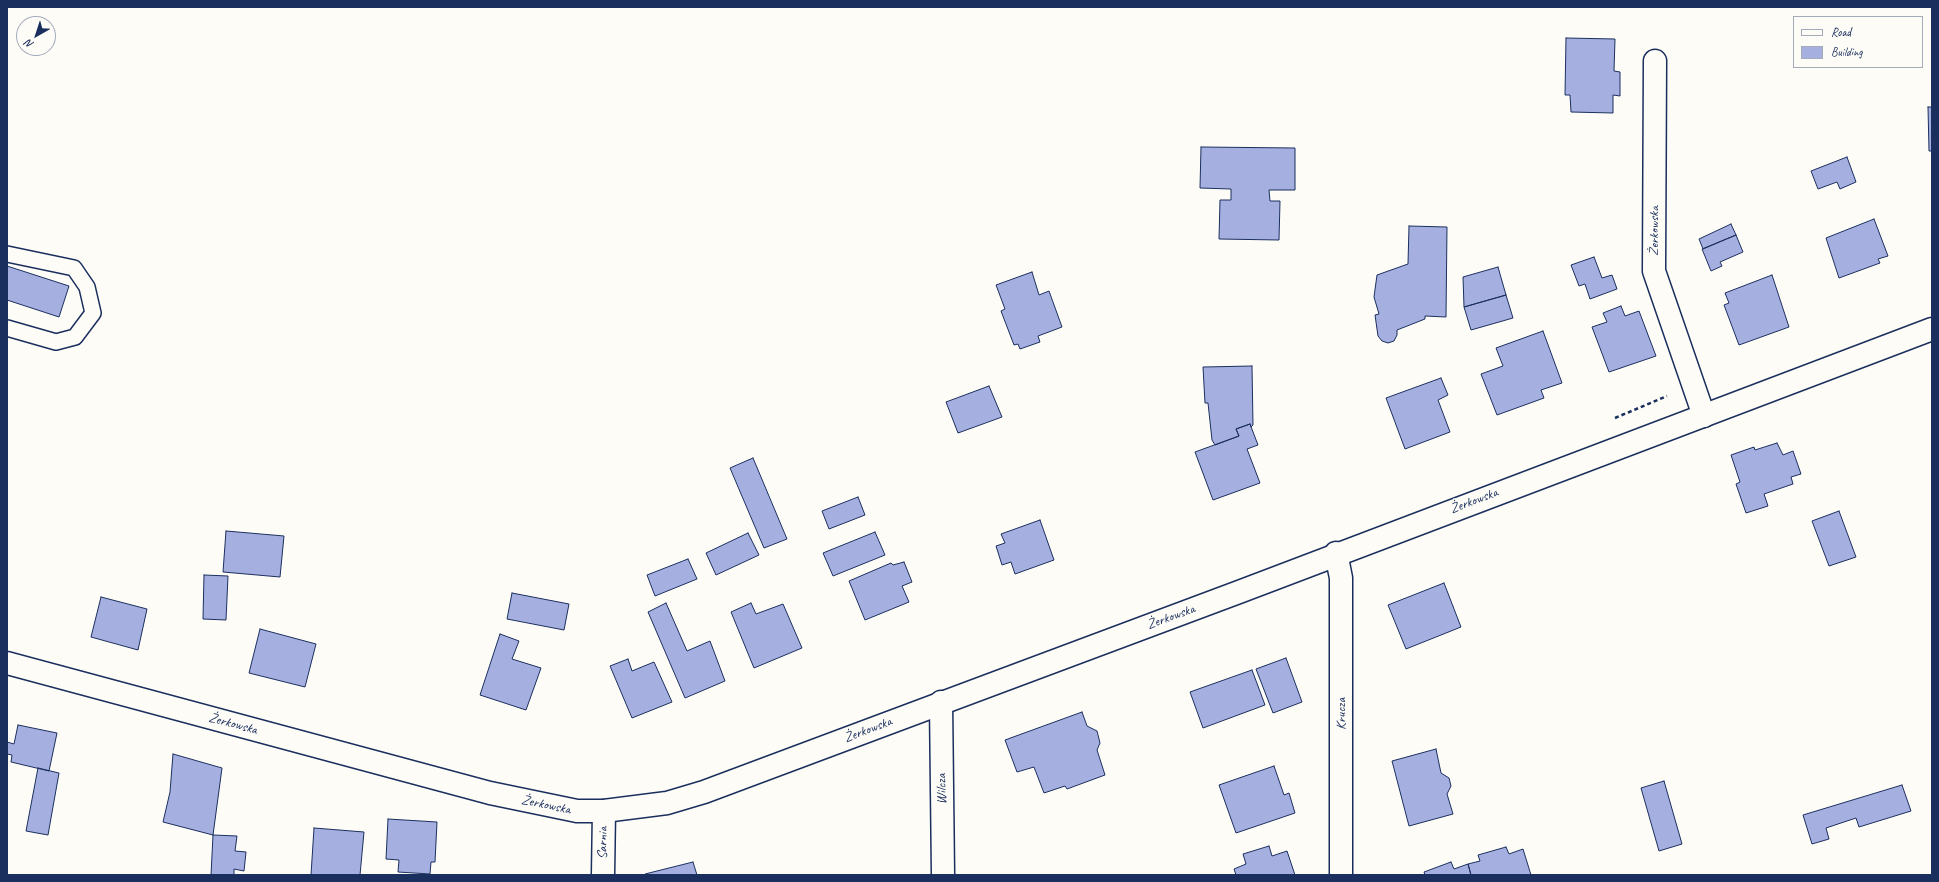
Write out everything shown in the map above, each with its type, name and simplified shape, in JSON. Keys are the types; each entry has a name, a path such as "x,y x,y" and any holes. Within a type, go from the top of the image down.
{"street":[{"name":"Żerkowska","path":"1655,61 1654,271 1704,416"},
{"name":"Żerkowska","path":"7,662 490,793 577,812 604,812 667,803 704,792 941,702 1239,592 1932,329"},
{"name":"Krucza","path":"1336,554 1341,578 1341,875"},
{"name":"Wilcza","path":"941,702 943,875"},
{"name":"Sarnia","path":"603,875 604,812"}],"lane":[{"path":"7,254 74,268 87,287 93,313 75,337 56,342 7,328"}],"path":[{"path":"1614,418 1685,389 1695,387"}],"building":[{"path":"1566,38 1615,39 1614,71 1620,72 1620,96 1613,95 1613,113 1571,112 1570,95 1565,95"},
{"path":"1928,107 1932,107 1932,151 1929,151"},
{"path":"1201,147 1295,148 1295,190 1269,190 1270,201 1280,201 1279,240 1219,239 1220,200 1231,200 1231,189 1200,188"},
{"path":"1847,157 1856,182 1840,189 1837,182 1818,189 1811,171"},
{"path":"1874,219 1888,256 1878,259 1880,263 1839,278 1826,238"},
{"path":"1731,224 1736,235 1703,249 1699,239"},
{"path":"1409,226 1447,227 1446,317 1425,316 1425,319 1397,330 1397,335 1394,341 1388,343 1382,341 1378,336 1375,315 1379,314 1374,297 1377,275 1408,264"},
{"path":"1736,235 1743,252 1720,262 1722,266 1711,271 1702,249"},
{"path":"1594,257 1602,278 1612,275 1617,289 1590,299 1585,284 1579,286 1571,265"},
{"path":"7,266 69,286 59,317 7,300"},
{"path":"1498,267 1506,295 1464,307 1463,277"},
{"path":"1032,272 1039,295 1049,291 1062,327 1038,336 1040,342 1020,349 1018,344 1014,345 1001,311 1005,309 996,285"},
{"path":"1772,275 1789,327 1739,345 1724,305 1729,303 1725,293"},
{"path":"1506,295 1513,318 1471,330 1464,307"},
{"path":"1621,306 1625,316 1639,311 1656,356 1609,372 1592,327 1607,322 1603,313"},
{"path":"1543,331 1562,383 1541,390 1544,398 1497,415 1481,374 1503,366 1496,348"},
{"path":"1252,366 1253,425 1251,427 1250,424 1236,429 1239,436 1215,445 1212,440 1208,403 1205,403 1203,367"},
{"path":"1441,378 1448,395 1438,400 1450,432 1405,449 1386,398"},
{"path":"989,386 1002,417 958,433 946,402"},
{"path":"1250,424 1258,445 1247,449 1260,483 1213,500 1195,452 1239,436 1236,429"},
{"path":"1777,443 1783,455 1793,451 1801,474 1791,477 1793,484 1764,494 1768,506 1746,513 1736,484 1740,482 1731,455 1754,447 1755,450"},
{"path":"753,458 787,539 764,548 730,468"},
{"path":"858,497 865,515 829,529 822,511"},
{"path":"1839,511 1856,557 1829,566 1812,521"},
{"path":"1040,520 1054,560 1015,574 1011,562 1002,565 996,546 1005,543 1001,534"},
{"path":"226,531 284,536 280,577 223,572"},
{"path":"875,532 885,555 833,576 823,553"},
{"path":"748,533 759,555 716,575 706,553"},
{"path":"688,559 697,579 655,596 647,575"},
{"path":"904,562 912,582 902,586 909,602 865,620 849,581 891,563 893,565"},
{"path":"204,575 228,576 226,620 203,619"},
{"path":"1444,583 1461,627 1406,649 1388,605"},
{"path":"512,593 569,604 564,630 507,619"},
{"path":"101,597 147,609 138,650 91,637"},
{"path":"666,603 687,651 710,641 725,681 685,698 648,612"},
{"path":"751,603 756,614 783,604 802,648 754,668 731,612"},
{"path":"260,629 316,644 305,687 249,673"},
{"path":"500,634 519,641 512,659 541,668 526,710 480,695"},
{"path":"1286,658 1302,702 1273,713 1256,669"},
{"path":"628,659 632,671 654,662 672,702 632,718 610,666"},
{"path":"1252,670 1265,705 1203,728 1190,692"},
{"path":"1082,712 1087,726 1097,731 1100,743 1097,750 1105,775 1067,789 1065,786 1044,793 1034,767 1017,772 1005,740"},
{"path":"18,725 57,733 49,771 11,762 12,755 7,754 7,742 14,744"},
{"path":"1436,749 1441,773 1449,778 1451,786 1447,794 1453,814 1409,826 1392,761"},
{"path":"173,754 222,768 213,835 163,822 170,792"},
{"path":"1274,766 1284,795 1289,793 1295,813 1236,833 1219,785"},
{"path":"38,768 59,773 48,835 26,831"},
{"path":"1664,781 1682,844 1659,851 1641,788"},
{"path":"1902,785 1911,811 1859,827 1856,818 1826,828 1829,839 1812,844 1803,815"},
{"path":"388,819 437,822 435,862 431,862 430,874 398,872 399,860 386,859"},
{"path":"314,828 364,832 360,875 311,875"},
{"path":"213,835 237,836 235,851 246,852 244,871 234,869 234,875 211,875"},
{"path":"1269,846 1272,856 1287,851 1295,875 1236,875 1234,869 1246,864 1243,854"},
{"path":"1506,847 1509,854 1523,849 1531,875 1471,875 1468,864 1480,861 1478,855"},
{"path":"693,862 697,875 645,874"},
{"path":"1451,862 1454,869 1468,864 1471,875 1425,875 1424,872"}]}
